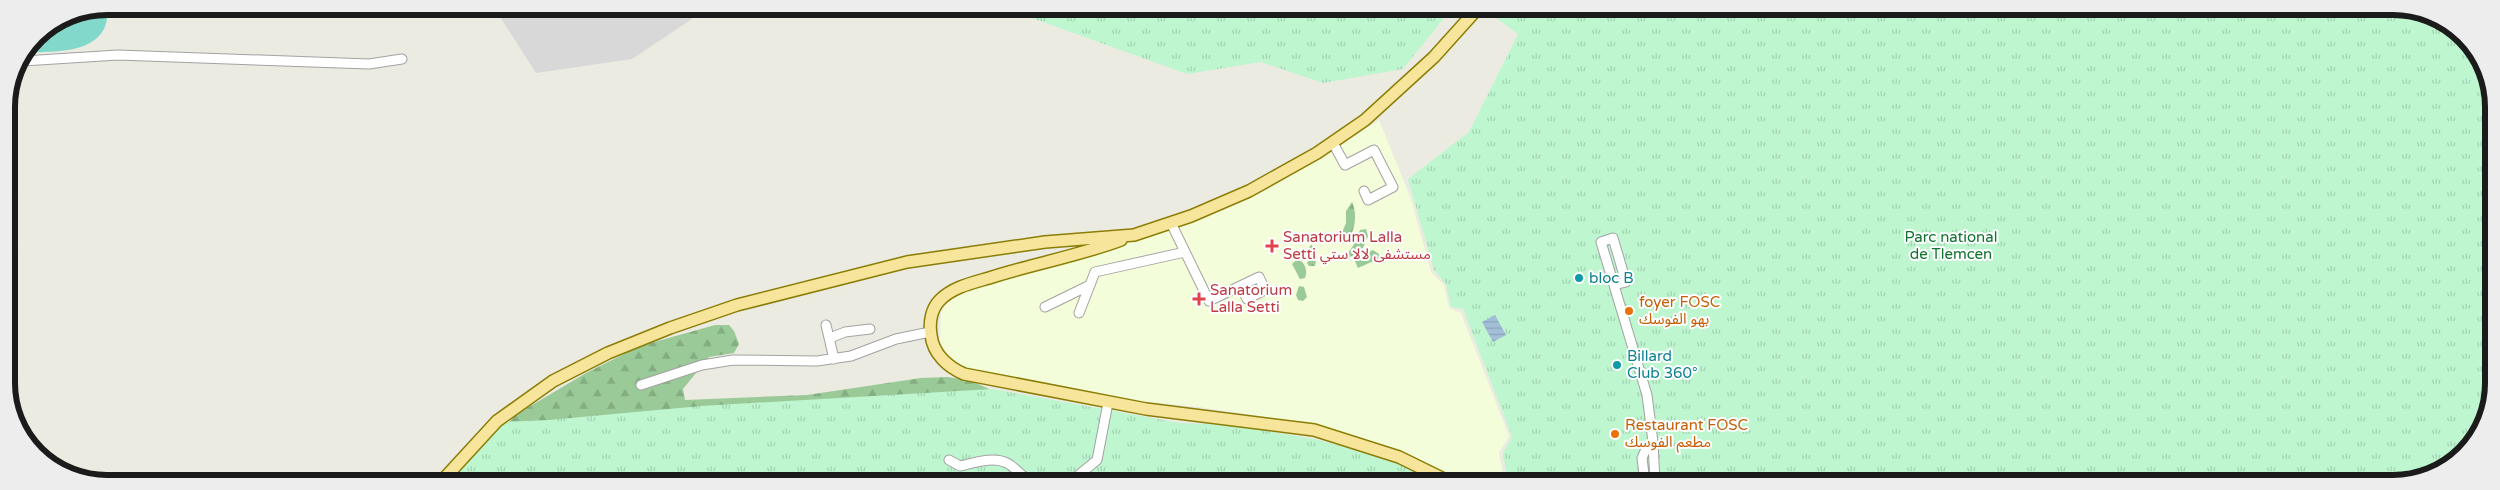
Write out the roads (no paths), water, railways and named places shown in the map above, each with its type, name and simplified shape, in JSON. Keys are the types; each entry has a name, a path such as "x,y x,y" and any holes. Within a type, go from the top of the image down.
{"main road":[{"path":"1436,475 1399,457 1314,430 1108,403 964,374 948,366 932,342 930,332 933,311 938,302 958,288 1023,267 1091,250 1171,223 1249,191 1333,143 1365,120 1434,57 1472,15"},
{"path":"447,475 497,420 553,381 608,353 670,328 737,305 907,262 1045,242 1134,235"}],"street":[{"path":"27,62 118,55 369,64 402,58"},
{"path":"1333,143 1345,165 1374,150 1393,187 1368,200 1364,191"},
{"path":"1171,223 1209,302 1240,286"},
{"path":"1614,285 1626,282 1613,238 1601,242 1647,395 1653,448 1654,475"},
{"path":"1079,313 1095,272 1185,252"},
{"path":"1045,307 1090,285"},
{"path":"826,325 834,359"},
{"path":"830,338 845,332 870,328"},
{"path":"641,384 702,365 733,360 834,359 851,356 896,339 930,332"},
{"path":"1079,475 1097,460 1108,403"},
{"path":"1645,475 1642,458 1646,449 1653,448"},
{"path":"949,460 960,466 988,460 1007,463 1021,475"}],"place":[{"name":"Sanatorium Lalla Setti مستشفى لالا ستي","path":"1272,246"},
{"name":"bloc B","path":"1579,278"},
{"name":"Sanatorium Lalla Setti","path":"1199,299"},
{"name":"foyer FOSC بهو الفوسك","path":"1629,311"},
{"name":"Billard Club 360°","path":"1617,365"},
{"name":"Restaurant FOSC مطعم الفوسك","path":"1615,434"}],"park label":[{"name":"Parc national de Tlemcen","path":"1951,246"}]}
